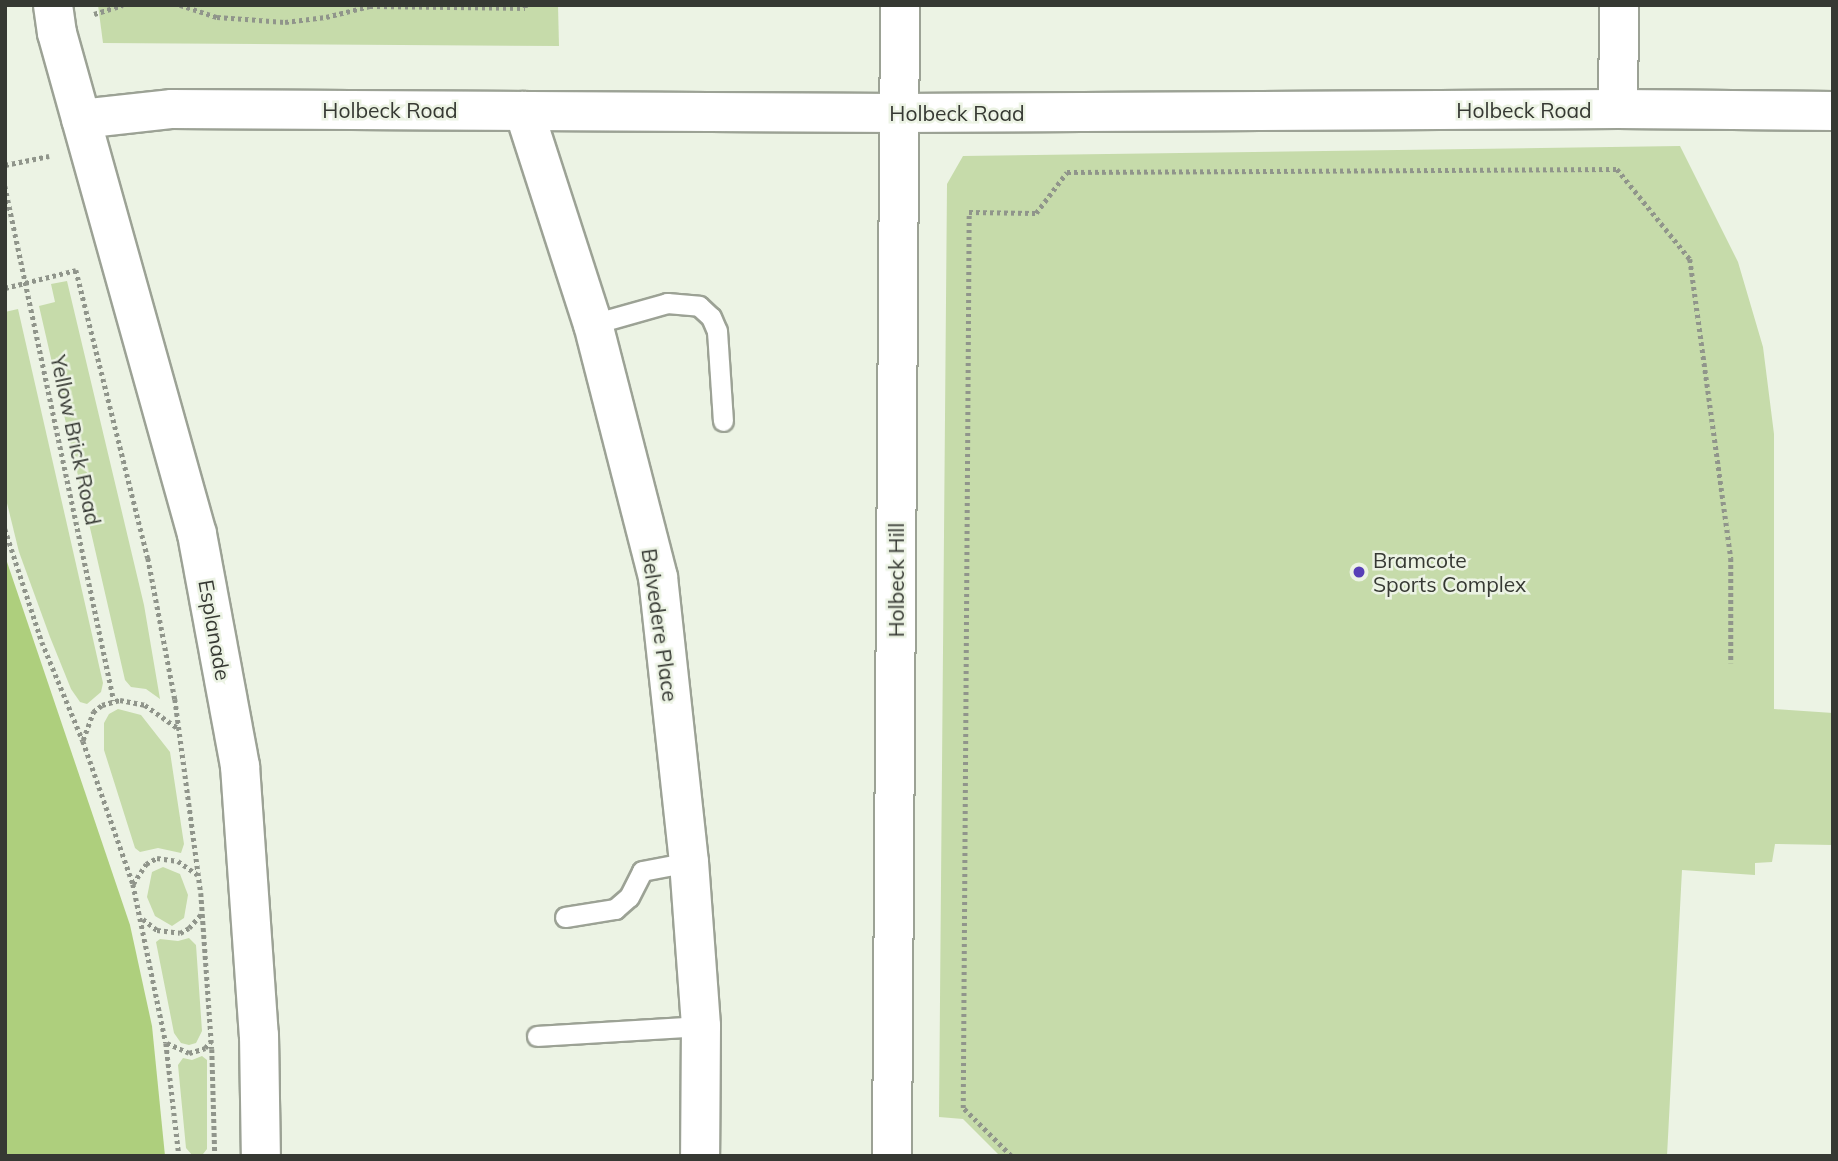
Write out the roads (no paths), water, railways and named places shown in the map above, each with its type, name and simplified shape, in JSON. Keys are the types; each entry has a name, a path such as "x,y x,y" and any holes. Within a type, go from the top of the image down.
{"street":[{"name":"Esplanade","path":"53,5 57,33 197,534 240,766 259,1035 261,1156"},
{"name":"Holbeck Hill","path":"892,1156 900,5"},
{"path":"1618,109 1619,5"},
{"name":"Holbeck Road","path":"81,119 172,109 900,113 1618,109 1833,111"},
{"name":"Belvedere Place","path":"524,111 593,324 658,577 689,862 701,1026 700,1156"}],"lane":[{"path":"593,324 667,303 687,302 699,306 711,317 716,331 723,421"},
{"path":"565,918 615,909 629,897 642,871 689,862"},
{"path":"537,1036 701,1026"}],"place":[{"name":"Bramcote Sports Complex","path":"1359,572"}]}
